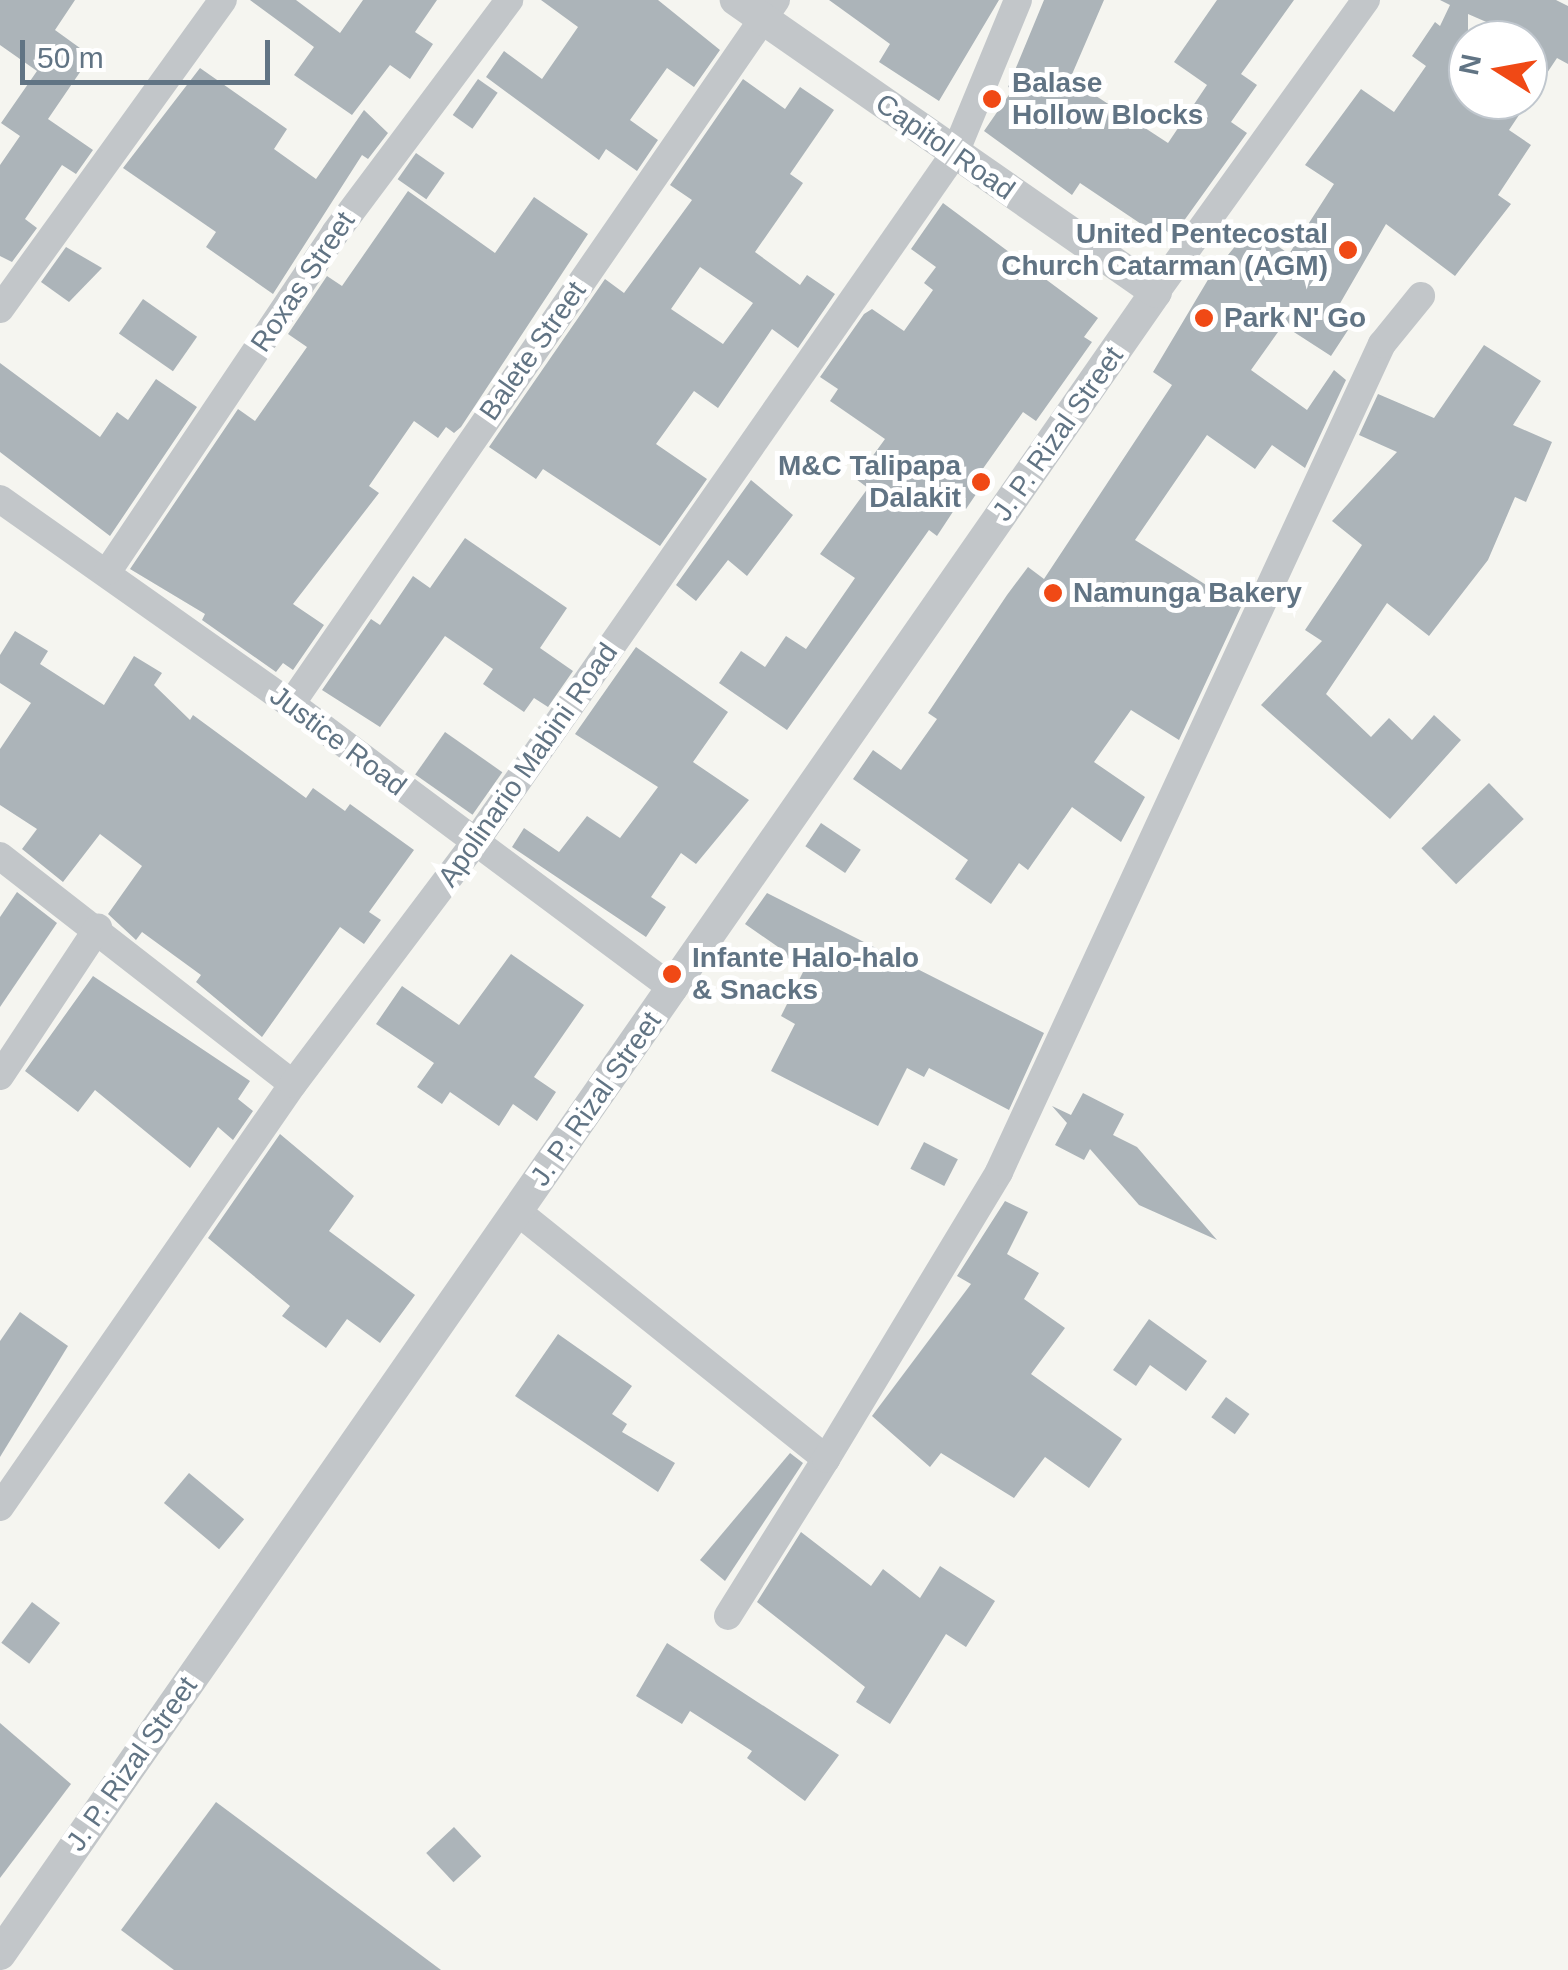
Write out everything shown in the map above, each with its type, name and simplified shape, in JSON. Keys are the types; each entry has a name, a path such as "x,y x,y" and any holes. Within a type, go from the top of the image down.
{"street":[{"path":"0,309 223,0"},
{"name":"Roxas Street","path":"108,572 335,233 509,0"},
{"name":"Capitol Road","path":"736,0 771,11 954,154 1156,292"},
{"name":"Apolinario Mabini Road","path":"0,1507 292,1084 474,845 954,154 1018,0"},
{"name":"J. P. Rizal Street","path":"0,1954 1156,292 1366,0"},
{"name":"Balete Street","path":"292,704 771,11"},
{"path":"728,1616 999,1172 1382,344 1421,296"},
{"name":"Justice Road","path":"0,499 292,704 474,845 672,988"},
{"path":"0,856 98,928 292,1084"},
{"path":"0,1076 98,928"},
{"path":"518,1212 826,1459"}],"building":[{"path":"0,0 75,0 55,30 91,56 48,119 93,150 76,174 62,165 25,219 37,228 12,262 0,256 0,165 20,136 1,123 37,71 0,45"},
{"path":"250,0 296,0 340,33 363,0 437,0 415,32 433,44 410,79 390,65 352,115 294,75 314,47"},
{"path":"541,0 658,0 720,50 694,87 667,68 630,120 658,140 637,171 606,149 599,160 486,77 504,51 542,79 578,27"},
{"path":"829,0 999,0 939,101 879,62 890,44"},
{"path":"1044,0 1104,0 1070,79 1168,143 1207,85 1174,62 1217,0 1294,0 1241,74 1257,85 1231,122 1247,133 1173,236 1161,227 1156,234 1080,183 1072,195 984,131 1013,89 1008,87"},
{"path":"1440,0 1556,0 1568,6 1568,64 1557,58 1548,72 1548,20 1482,20 1468,14 1468,20 1448,20 1448,120 1516,120 1509,130 1531,145 1498,195 1511,204 1455,276 1386,224 1331,319 1348,330 1331,356 1283,325 1251,370 1307,410 1334,370 1346,380 1305,468 1272,445 1255,469 1207,435 1135,540 1241,607 1179,740 1131,710 1094,762 1145,797 1121,842 1072,807 1028,870 1019,863 991,904 955,879 968,860 853,779 873,750 901,770 937,719 928,713 1007,595 1028,567 1044,579 1172,385 1153,372 1209,278 1251,227 1289,254 1334,184 1305,165 1361,89 1394,112 1426,66 1412,56 1435,22 1440,26 1450,5"},
{"path":"200,68 287,129 274,149 316,179 364,110 388,133 368,159 362,155 273,294 206,247 216,232 123,168"},
{"path":"478,79 498,93 472,129 453,115"},
{"path":"743,79 785,109 800,87 834,110 790,174 803,183 755,252 800,285 807,275 835,294 798,348 772,329 718,408 694,391 656,444 707,479 660,546 543,469 536,479 489,447 605,279 624,293 692,200 670,185","holes":["700,267 753,303 723,344 671,309"]},
{"path":"416,153 445,173 426,199 398,179"},
{"path":"408,191 495,253 534,197 588,234 461,427 454,433 446,427 438,438 414,421 369,486 379,493 293,604 324,625 293,670 283,663 276,672 202,620 205,614 130,569 238,409 255,421 307,347 288,334 327,276 342,286"},
{"path":"943,203 1098,318 1084,337 1092,342 1036,421 1023,412 982,470 989,475 966,509 958,504 937,536 929,530 787,730 719,683 741,651 765,667 786,636 806,649 855,578 820,554 868,488 856,479 885,439 830,401 838,389 820,377 864,314 872,309 904,331 933,290 924,283 936,267 911,249"},
{"path":"66,247 102,268 69,302 41,282"},
{"path":"143,299 197,337 173,371 119,333"},
{"path":"1484,345 1541,381 1513,425 1552,442 1526,502 1515,497 1488,560 1429,636 1387,603 1326,694 1371,737 1389,718 1412,740 1434,715 1461,740 1390,819 1261,705 1322,641 1305,630 1362,545 1332,521 1397,452 1359,435 1378,394 1434,418"},
{"path":"0,363 100,437 117,412 128,420 156,379 197,407 110,536 0,452"},
{"path":"751,480 793,515 747,576 728,560 696,601 676,585"},
{"path":"465,538 567,608 540,648 573,671 548,707 534,698 524,712 483,684 493,669 445,636 380,727 322,690 371,619 380,625 413,576 430,588"},
{"path":"15,631 48,651 40,664 104,705 134,656 162,673 154,685 190,720 193,715 306,798 313,788 345,811 350,804 414,850 369,912 381,920 364,944 340,927 262,1037 196,982 201,975 142,932 136,940 108,914 142,866 100,834 63,882 22,849 37,829 0,805 0,749 31,703 0,683 0,655"},
{"path":"636,647 728,712 693,762 749,800 696,864 681,853 651,897 666,907 646,937 512,847 524,828 559,852 587,816 620,838 658,787 575,734"},
{"path":"445,732 502,772 473,815 415,775"},
{"path":"1489,783 1524,819 1456,884 1421,848"},
{"path":"821,823 861,850 845,873 805,846"},
{"path":"17,892 57,923 0,1007 0,917"},
{"path":"767,893 1044,1033 1009,1110 929,1068 924,1077 907,1068 878,1126 771,1071 795,1024 781,1016 804,970 778,957 781,949 745,924"},
{"path":"511,954 584,1005 534,1077 556,1092 537,1121 513,1104 499,1126 450,1092 442,1104 417,1087 434,1063 376,1024 402,986 459,1025"},
{"path":"93,976 250,1081 238,1099 253,1111 233,1140 218,1127 190,1168 95,1090 78,1112 25,1071"},
{"path":"1083,1093 1124,1114 1113,1135 1137,1147 1217,1240 1139,1205 1090,1149 1084,1160 1055,1145 1067,1123 1052,1106 1071,1115"},
{"path":"280,1134 354,1196 329,1231 415,1295 380,1343 347,1319 326,1348 282,1316 290,1306 208,1238"},
{"path":"924,1142 958,1159 944,1186 910,1169"},
{"path":"1005,1201 1028,1212 1007,1254 1039,1273 1024,1299 1065,1328 1031,1374 1122,1439 1089,1488 1045,1457 1014,1498 941,1453 930,1467 872,1416 971,1284 957,1276"},
{"path":"20,1312 68,1346 0,1457 0,1341"},
{"path":"1149,1319 1207,1361 1186,1391 1150,1365 1136,1386 1113,1370"},
{"path":"558,1334 632,1386 612,1414 627,1424 622,1432 675,1463 658,1492 515,1396"},
{"path":"1226,1397 1249,1414 1235,1434 1211,1417"},
{"path":"790,1453 803,1463 725,1581 700,1560"},
{"path":"189,1473 244,1519 219,1549 164,1503"},
{"path":"801,1532 871,1586 883,1569 920,1598 940,1566 995,1601 966,1647 946,1634 890,1724 856,1702 865,1687 757,1602"},
{"path":"32,1602 60,1623 29,1664 1,1643"},
{"path":"667,1643 839,1755 805,1801 747,1758 752,1751 690,1711 682,1724 636,1696"},
{"path":"0,1723 71,1784 0,1878"},
{"path":"216,1802 441,1970 174,1970 121,1930"},
{"path":"454,1827 481,1856 453,1882 426,1853"}],"place":[{"name":"Balase Hollow Blocks","path":"992,99"},
{"name":"United Pentecostal Church Catarman (AGM)","path":"1348,250"},
{"name":"Park N' Go","path":"1204,318"},
{"name":"M&C Talipapa Dalakit","path":"981,482"},
{"name":"Namunga Bakery","path":"1053,593"},
{"name":"Infante Halo-halo & Snacks","path":"672,974"}]}
